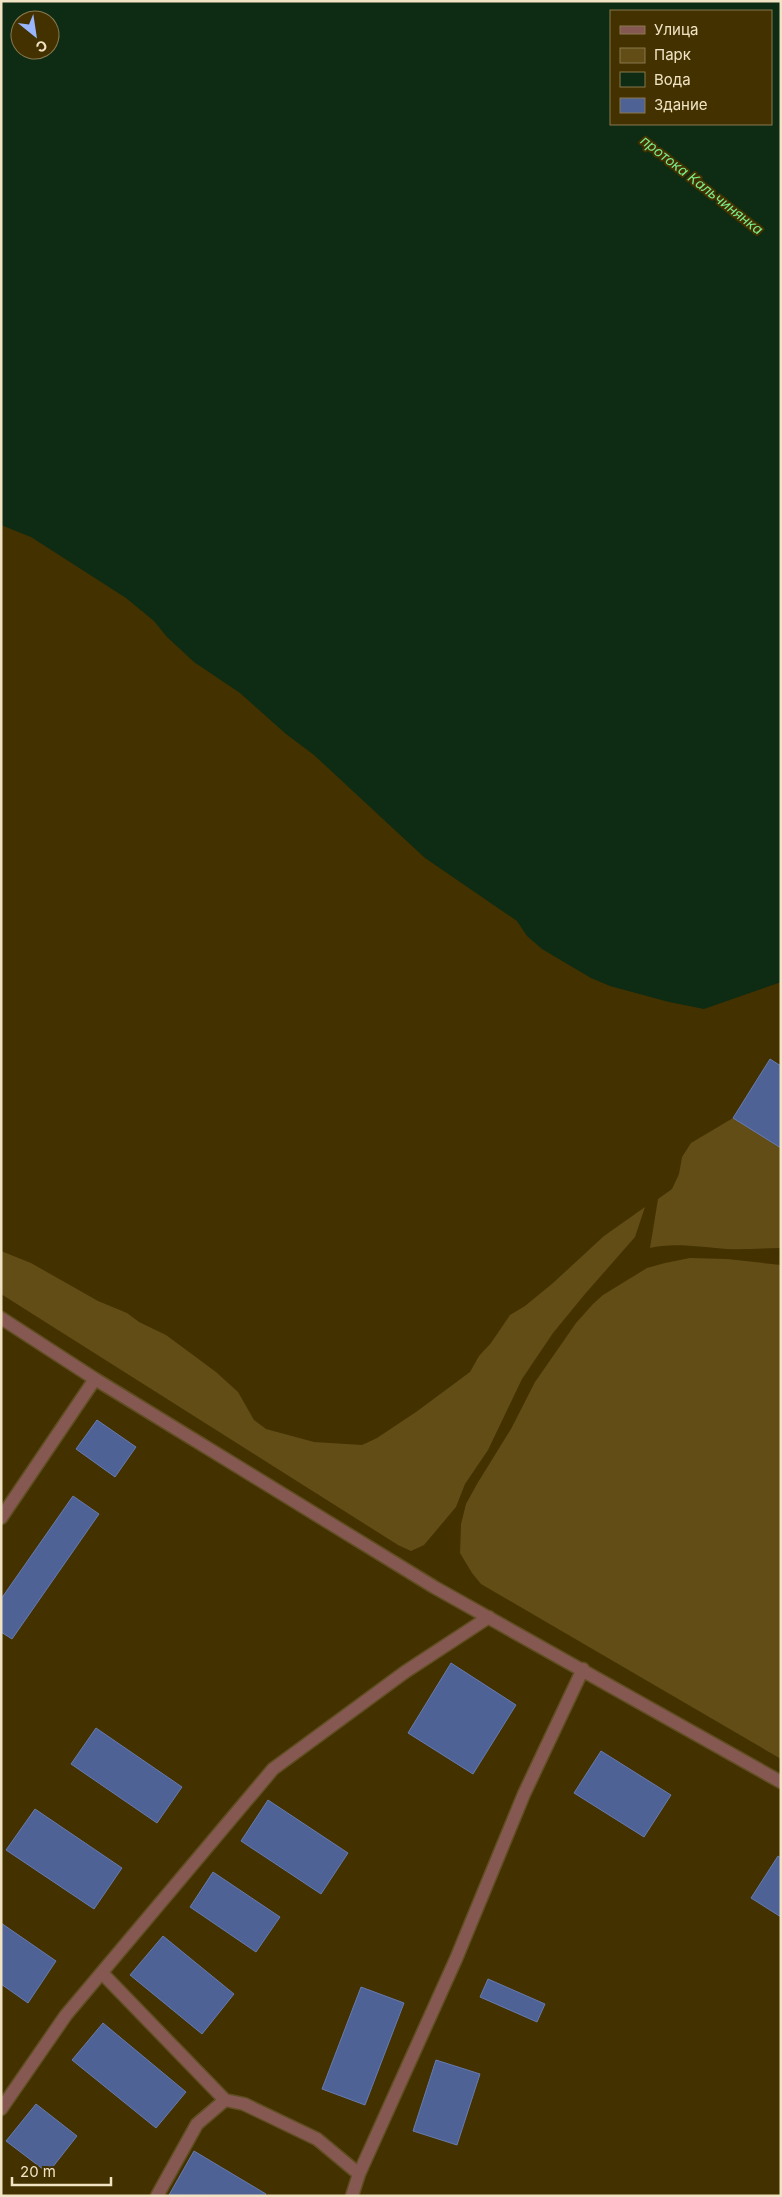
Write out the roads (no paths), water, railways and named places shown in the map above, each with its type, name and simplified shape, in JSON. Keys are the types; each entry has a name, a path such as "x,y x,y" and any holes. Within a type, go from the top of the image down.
{"street":[{"path":"1,1318 95,1379 426,1582 781,1782"},
{"path":"1,1518 95,1379"},
{"path":"1,2109 66,2015 273,1769 398,1678 489,1617"},
{"path":"352,2196 358,2174 456,1960 524,1794 582,1669"},
{"path":"102,1973 225,2100 244,2104 318,2139 358,2174"},
{"path":"157,2196 197,2124 225,2100"}],"water":[{"name":"протока Кальчинянка","path":"1,1 781,1 781,982 704,1009 669,1002 610,986 591,978 542,949 527,936 517,921 425,858 314,755 286,734 240,693 194,662 167,637 154,621 126,598 31,537 1,525"}]}
